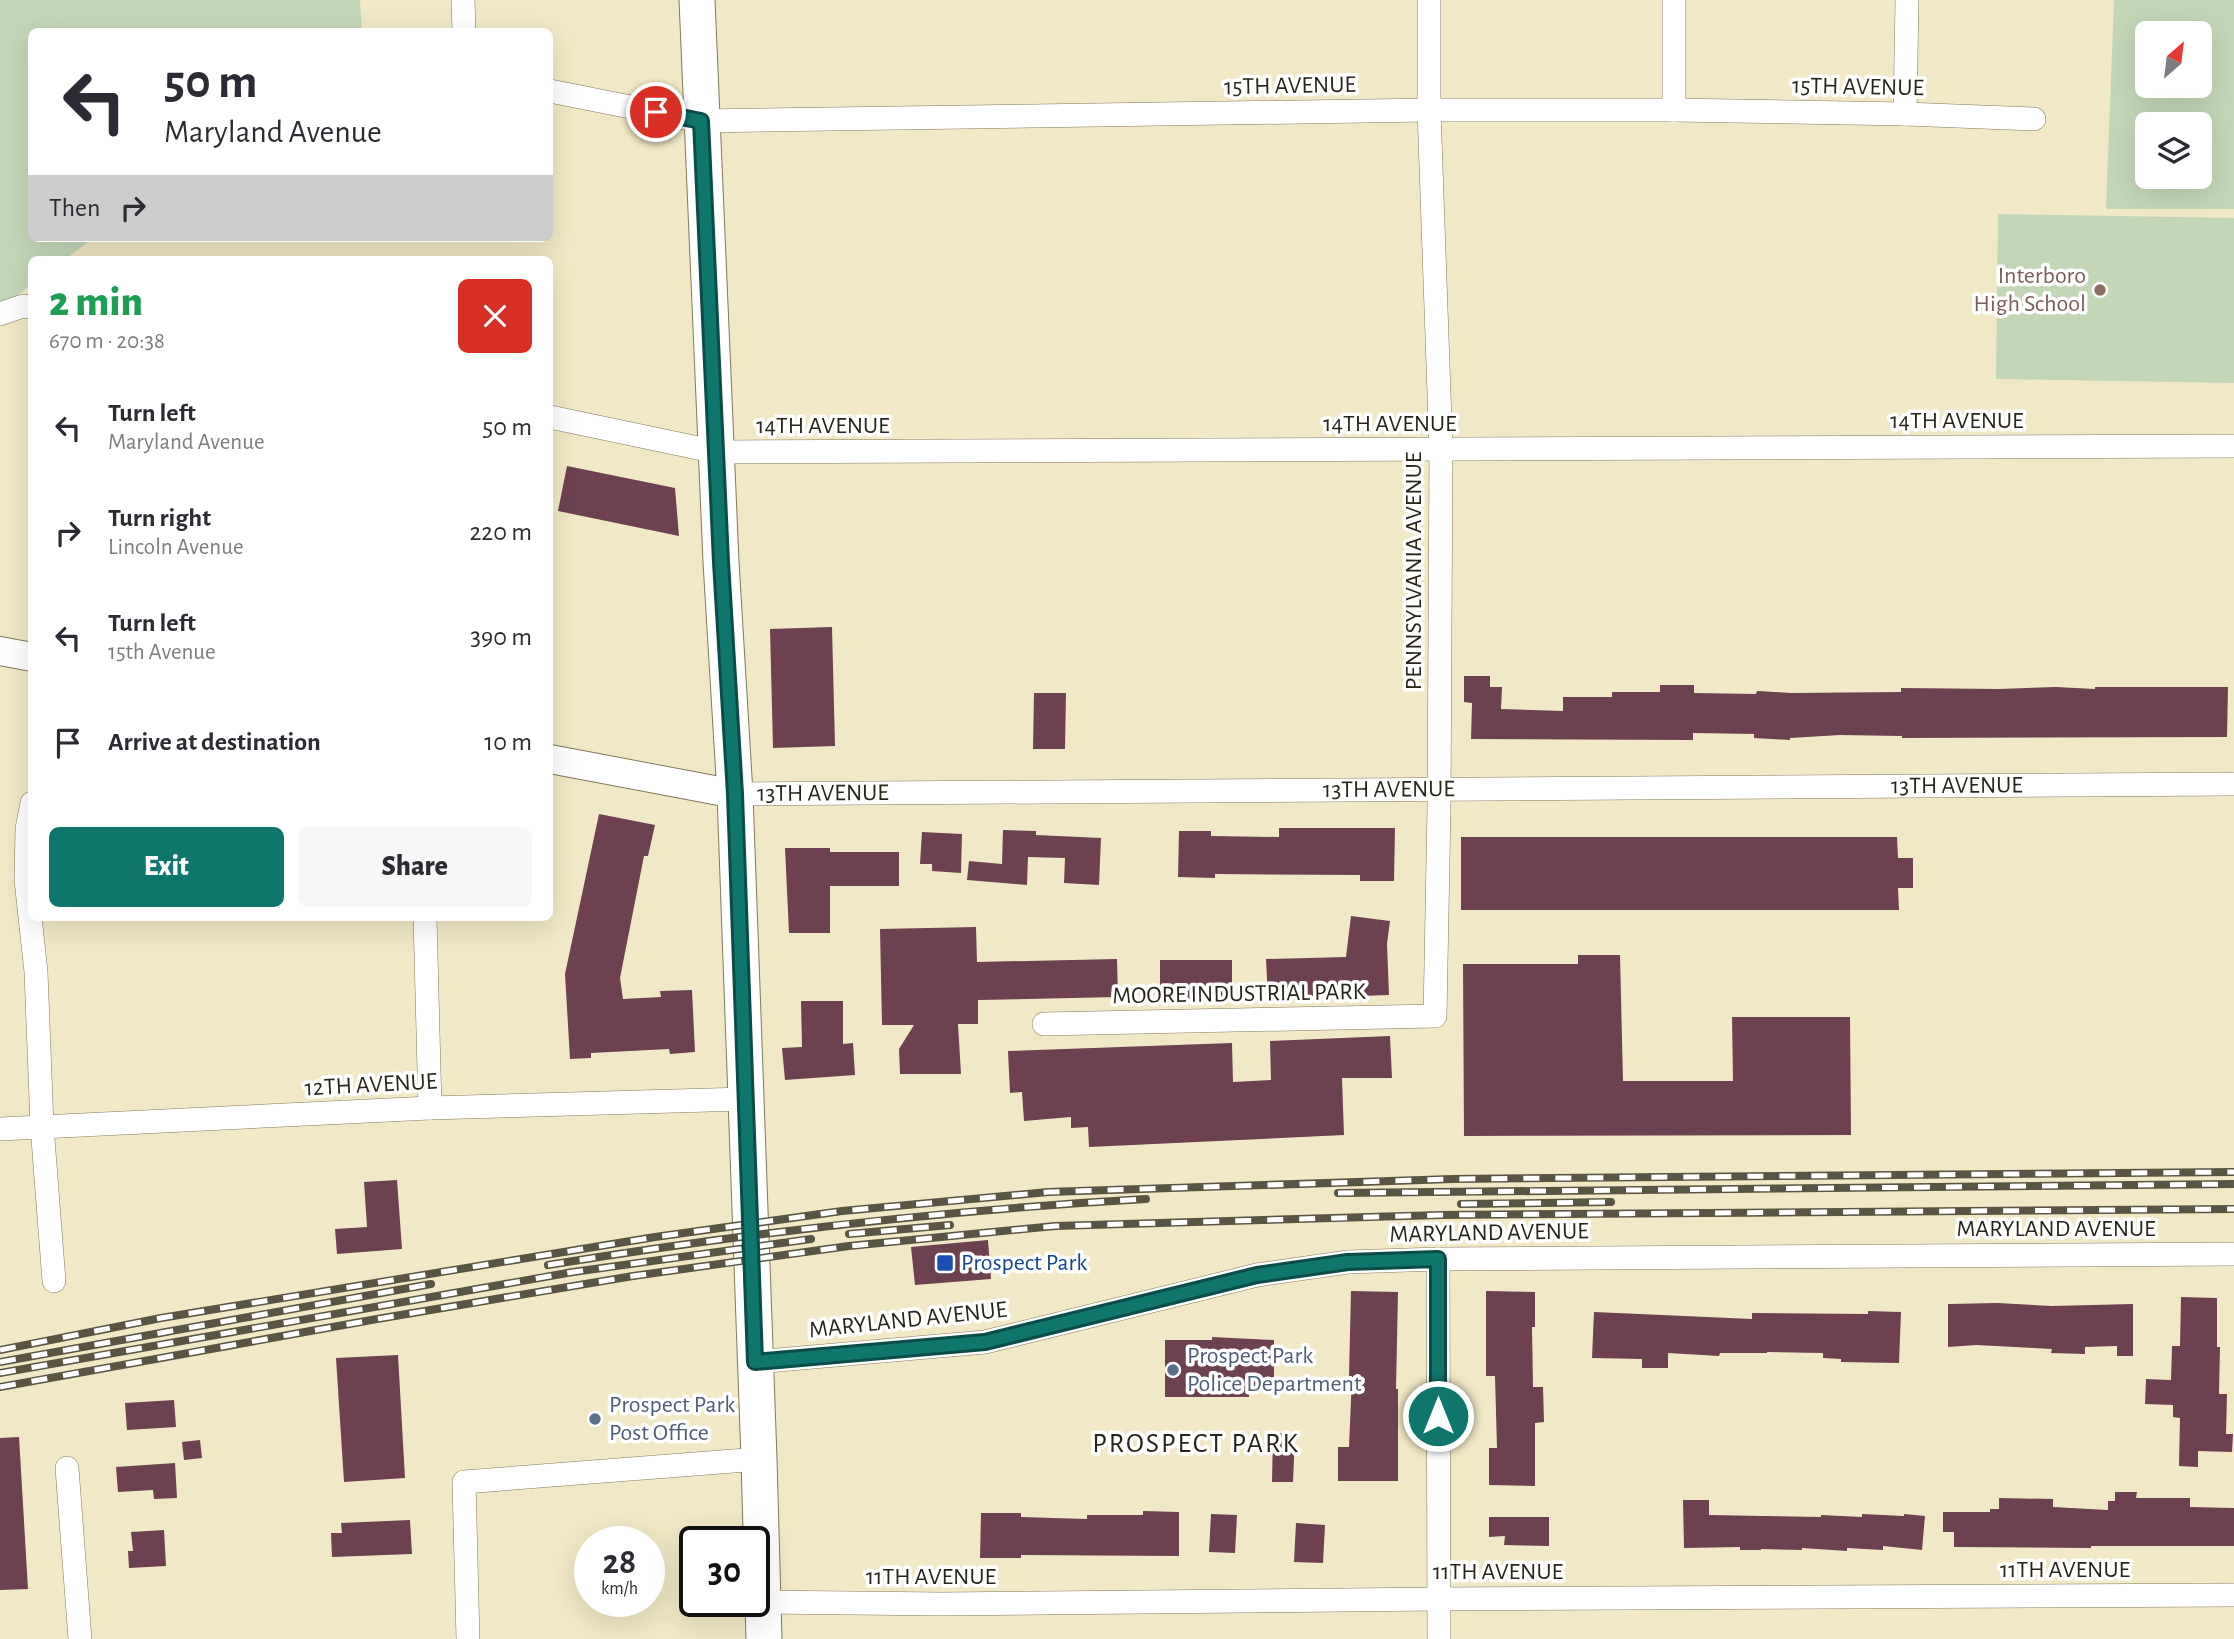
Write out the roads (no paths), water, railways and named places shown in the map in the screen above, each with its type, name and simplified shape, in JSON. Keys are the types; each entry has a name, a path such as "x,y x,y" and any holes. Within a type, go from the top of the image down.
{"main road":[{"path":"697,0 721,562 735,794 760,1526"},
{"path":"763,1617 764,1639"}],"street":[{"path":"463,0 464,28"},
{"name":"PENNSYLVANIA AVENUE","path":"1429,0 1429,110 1441,450 1435,1016"},
{"path":"1674,0 1674,110"},
{"path":"1905,114 1907,0"},
{"name":"15TH AVENUE","path":"553,92 701,121 1429,110 1674,110 2034,119"},
{"path":"0,314 28,307"},
{"name":"14TH AVENUE","path":"553,418 717,452 2234,446"},
{"path":"0,651 28,656"},
{"name":"13TH AVENUE","path":"553,760 735,794 2234,784"},
{"path":"28,824 28,898"},
{"path":"30,921 36,972 42,1126 54,1281"},
{"path":"425,921 430,1108"},
{"name":"MOORE INDUSTRIAL PARK","path":"1044,1024 1435,1016"},
{"name":"12TH AVENUE","path":"0,1129 430,1108 745,1099"},
{"name":"MARYLAND AVENUE","path":"755,1362 985,1342 1257,1275 1348,1262 1438,1259 2234,1254"},
{"path":"1438,1259 1439,1639"},
{"path":"468,1639 464,1482 759,1458"},
{"path":"67,1468 80,1639"},
{"name":"11TH AVENUE","path":"770,1602 941,1604 2234,1595"}],"railway":[{"path":"0,1350 161,1318 655,1237 842,1211 1048,1192 1453,1179 2234,1172"},
{"path":"1338,1193 2234,1184"},
{"path":"548,1265 846,1224 996,1209 1146,1199"},
{"path":"1461,1204 1611,1202"},
{"path":"0,1387 633,1276 849,1246 1055,1226 1441,1215 2234,1209"},
{"path":"849,1234 950,1225"},
{"path":"0,1373 573,1272 811,1239"},
{"path":"0,1362 431,1284"}],"place":[{"name":"Interboro High School","path":"2100,290"},
{"name":"Prospect Park","path":"945,1263"},
{"name":"Prospect Park Police Department","path":"1173,1370"},
{"name":"Prospect Park Post Office","path":"595,1419"}],"district":[{"name":"PROSPECT PARK","path":"1196,1444"}]}
